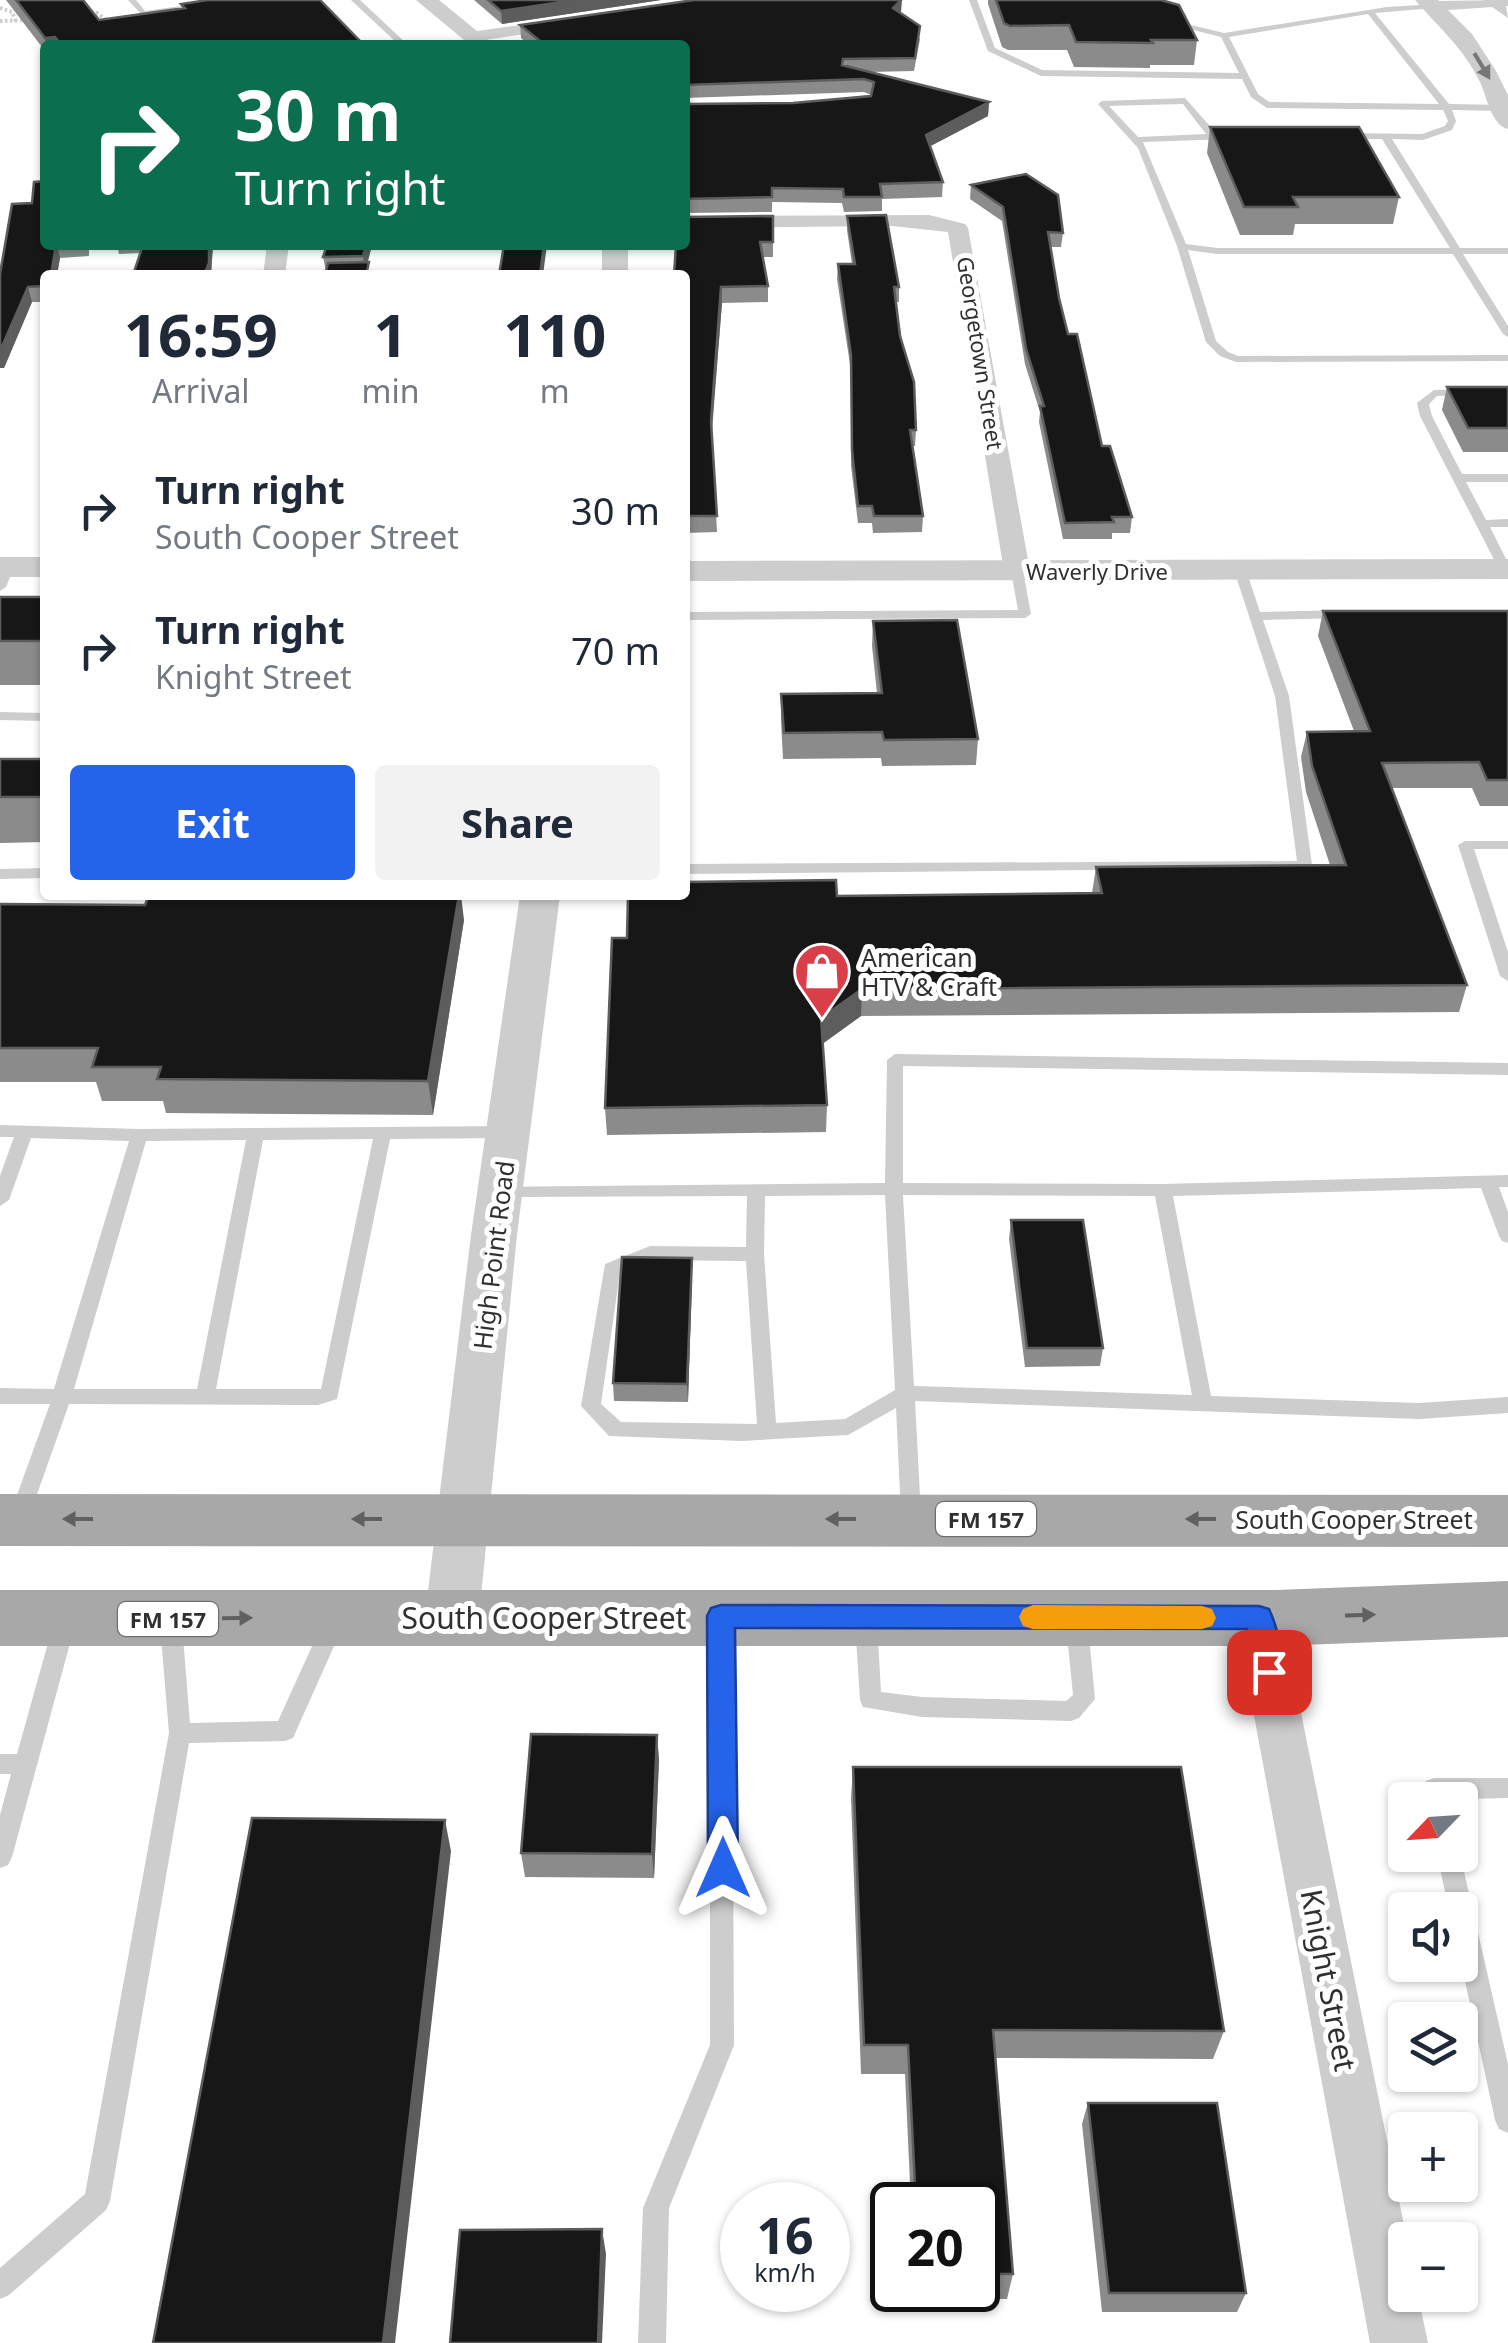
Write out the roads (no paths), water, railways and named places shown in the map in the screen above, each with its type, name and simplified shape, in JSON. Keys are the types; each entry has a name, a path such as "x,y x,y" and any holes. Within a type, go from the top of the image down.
{"main road":[{"name":"South Cooper Street","path":"9,1520 1508,1521"},
{"name":"South Cooper Street","path":"0,1618 1259,1618 1508,1609"}],"street":[{"path":"426,0 476,40"},
{"path":"1435,7 1502,6"},
{"path":"1435,7 1475,54 1505,115"},
{"path":"482,40 589,20"},
{"name":"Georgetown Street","path":"690,222 929,220 958,228 1017,571"},
{"path":"3,573 40,568"},
{"name":"Waverly Drive","path":"690,571 1507,571"},
{"name":"High Point Road","path":"452,1616 500,1191 539,900"},
{"name":"Knight Street","path":"1259,1618 1399,2343"}],"lane":[{"path":"132,0 146,14 214,4 213,0"},
{"path":"355,0 399,40"},
{"path":"973,0 991,48 1041,72 1244,76"},
{"path":"1158,18 1224,35 1371,14 1398,18 1435,7"},
{"path":"1328,136 1422,136 1449,128 1452,122 1446,107 1371,14"},
{"path":"1224,35 1254,94 1267,106 1446,107 1505,115"},
{"path":"1214,136 1184,101 1102,104 1142,146 1182,246 1211,342 1224,354 1236,359 1508,358"},
{"path":"1136,140 1252,136"},
{"path":"1385,136 1508,334"},
{"path":"1182,246 1218,251 1508,251"},
{"path":"1507,571 1426,416 1426,398 1434,393 1508,391"},
{"path":"1458,478 1508,478"},
{"path":"1482,524 1508,523"},
{"path":"690,869 1305,865 1282,696 1240,570"},
{"path":"690,616 1025,614 1017,571"},
{"path":"1255,616 1352,614"},
{"path":"0,716 40,717"},
{"path":"1508,845 1465,845 1508,976"},
{"path":"0,874 40,873"},
{"path":"912,1518 894,1190 895,1060 1508,1069"},
{"path":"0,1130 140,1135 508,1132"},
{"path":"0,1200 24,1132"},
{"path":"0,1396 205,1398 330,1394 383,1133"},
{"path":"205,1398 256,1134"},
{"path":"9,1520 61,1398 140,1135"},
{"path":"500,1191 1163,1190 1508,1181"},
{"path":"1488,1182 1508,1236"},
{"path":"756,1190 755,1254 767,1432"},
{"path":"1163,1190 1203,1403"},
{"path":"755,1254 650,1253 611,1270 591,1406 616,1430 767,1432 848,1427 905,1393 1418,1411 1508,1406"},
{"path":"652,2343 656,2208 722,2045 721,1616"},
{"path":"180,1733 285,1731 336,1617"},
{"path":"866,1617 872,1700 922,1707 1071,1711 1084,1699 1076,1618"},
{"path":"0,1857 66,1618"},
{"path":"0,2286 97,2201 180,1733 171,1619"},
{"path":"0,1764 25,1764"},
{"path":"1478,1788 1508,1788"},
{"path":"1453,1872 1508,2120"}],"place":[{"name":"American HTV & Craft","path":"822,1020"}]}
